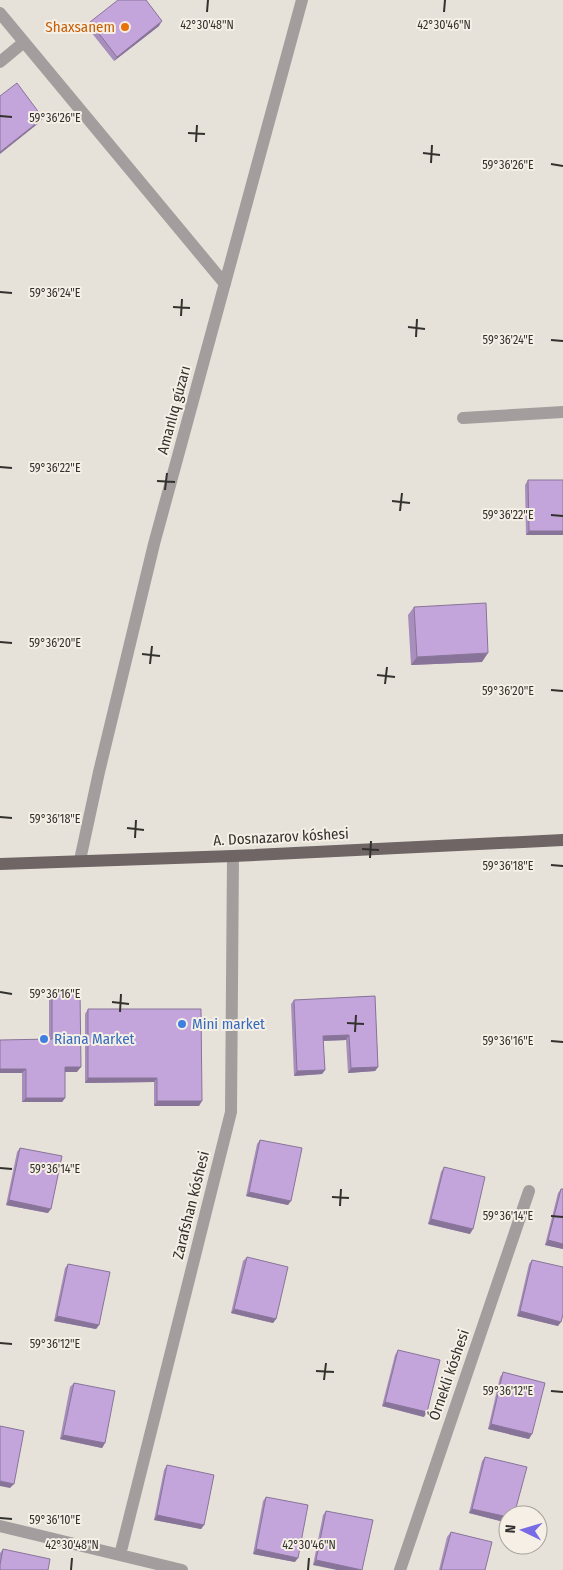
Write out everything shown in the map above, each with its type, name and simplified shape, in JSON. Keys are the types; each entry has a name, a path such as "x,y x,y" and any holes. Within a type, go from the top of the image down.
{"main road":[{"name":"A. Dosnazarov kóshesi","path":"0,864 233,856 563,840"}],"street":[{"name":"Amanlıq gúzarı","path":"80,860 154,544 302,0"},
{"path":"0,12 225,284"},
{"path":"0,62 24,42"},
{"path":"462,418 563,412"},
{"name":"Zarafshan kóshesi","path":"120,1555 231,1112 233,856"},
{"name":"Órnekli kóshesi","path":"400,1570 529,1191"},
{"path":"0,1526 182,1570"}],"building":[{"path":"118,0 146,0 162,21 117,57 90,22"},
{"path":"17,83 43,118 0,152 0,96"},
{"path":"528,480 563,480 563,531 529,531"},
{"path":"486,603 488,653 417,657 414,607"},
{"path":"52,992 80,992 81,1067 65,1067 65,1098 26,1098 26,1069 0,1069 0,1040 52,1039"},
{"path":"375,996 378,1067 351,1068 349,1035 323,1036 325,1070 297,1071 294,1000"},
{"path":"88,1009 201,1009 202,1101 157,1101 157,1078 88,1078"},
{"path":"260,1140 302,1148 291,1201 249,1192"},
{"path":"20,1148 62,1156 51,1209 9,1200"},
{"path":"444,1167 485,1177 473,1229 431,1219"},
{"path":"561,1189 563,1189 563,1244 548,1240"},
{"path":"247,1257 288,1267 276,1319 234,1309"},
{"path":"532,1260 563,1267 563,1314 561,1322 520,1311"},
{"path":"68,1264 110,1272 99,1325 57,1316"},
{"path":"398,1350 440,1360 427,1412 385,1402"},
{"path":"503,1372 545,1383 532,1434 491,1424"},
{"path":"74,1383 115,1391 105,1443 63,1435"},
{"path":"0,1426 24,1431 14,1484 0,1481"},
{"path":"485,1457 527,1467 517,1505 498,1505 498,1515 472,1509"},
{"path":"167,1465 214,1475 204,1525 157,1515"},
{"path":"266,1497 308,1505 298,1558 256,1549"},
{"path":"326,1511 373,1520 362,1570 316,1560"},
{"path":"451,1532 492,1542 485,1570 441,1570"},
{"path":"3,1549 50,1559 48,1570 0,1570"}],"place":[{"name":"Shaxsanem","path":"125,27"},
{"name":"Mini market","path":"182,1024"},
{"name":"Riana Market","path":"44,1039"}]}
